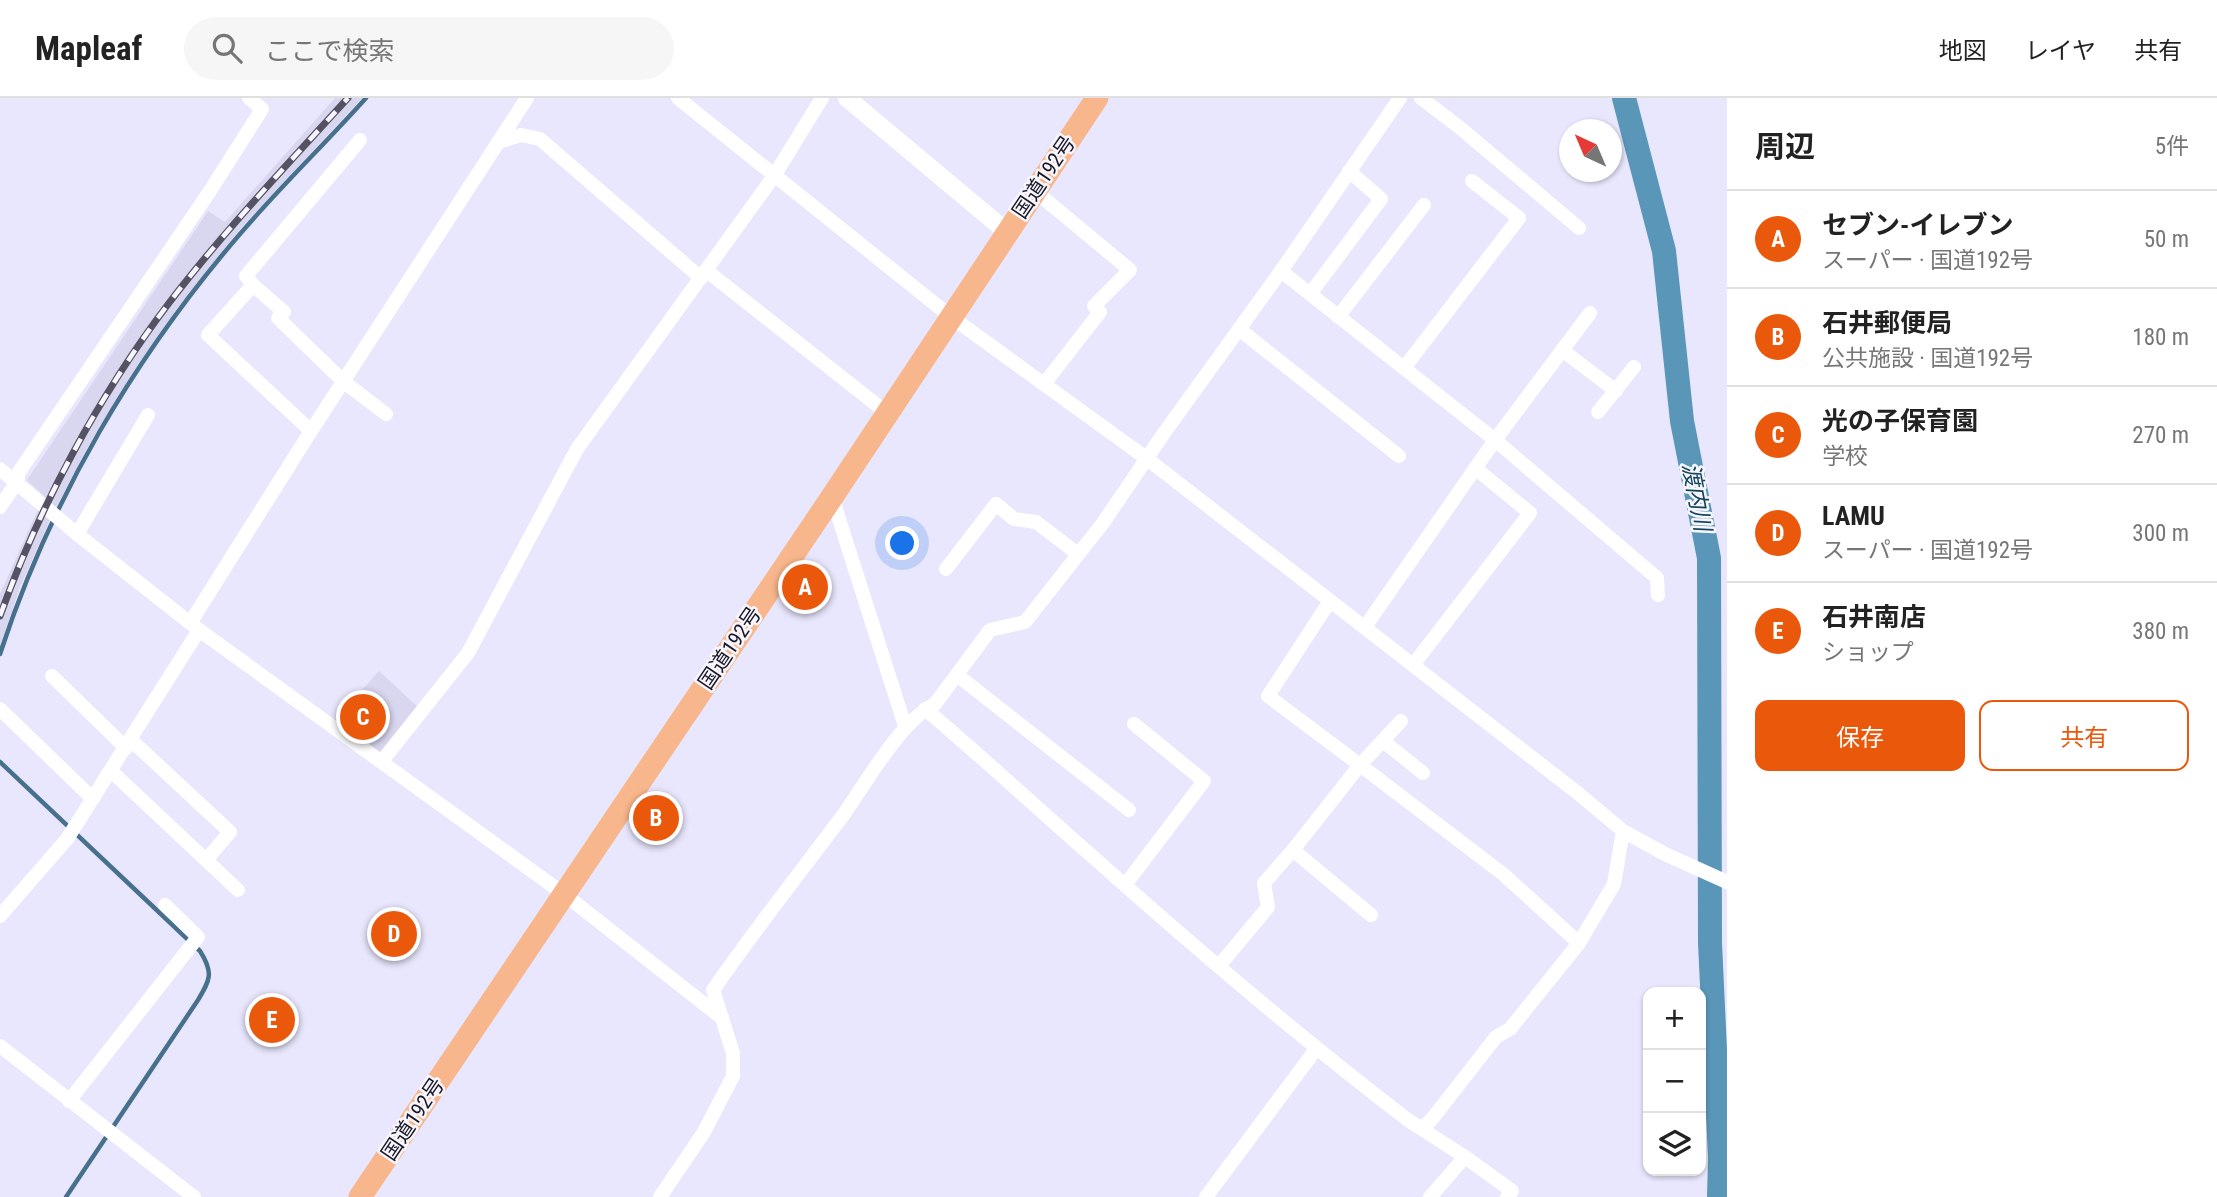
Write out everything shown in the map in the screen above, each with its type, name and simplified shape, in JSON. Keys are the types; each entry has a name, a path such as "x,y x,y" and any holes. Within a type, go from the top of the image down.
{"highway":[{"name":"国道192号","path":"360,1197 832,497 1097,98"}],"street":[{"path":"0,507 17,482 19,472 210,191 266,103 249,98"},
{"path":"0,916 36,877 73,830 93,799 311,431 527,98"},
{"path":"678,98 950,316 1146,458 1623,831 1665,854 1727,882"},
{"path":"382,761 468,653 577,449 774,176 822,98"},
{"path":"847,98 1007,232"},
{"path":"660,1197 704,1132 733,1076 733,1053 713,990 865,785 905,726 925,709 936,704 990,630 1025,622 1103,523 1400,98"},
{"path":"1421,98 1580,228"},
{"path":"499,142 521,135 540,139 704,274 887,412"},
{"path":"360,139 246,276 284,312 278,318 344,382 386,414"},
{"path":"1310,294 1381,200 1349,171"},
{"path":"1404,368 1519,218 1472,181"},
{"path":"1035,191 1130,270 1094,306 1100,312 1044,384"},
{"path":"1338,317 1424,205"},
{"path":"1281,271 1495,440 1657,578 1658,595"},
{"path":"253,285 208,335 311,431"},
{"path":"1364,628 1495,440 1590,313"},
{"path":"1239,329 1399,456"},
{"path":"1562,350 1616,391"},
{"path":"1598,412 1634,367"},
{"path":"77,534 148,415"},
{"path":"1413,665 1530,513 1475,468"},
{"path":"0,469 194,626 564,894 722,1018"},
{"path":"832,497 905,726"},
{"path":"946,569 996,504 1014,519 1036,522 1078,554"},
{"path":"1330,601 1268,696 1503,874 1579,943"},
{"path":"957,675 1129,810"},
{"path":"52,676 230,832 206,860"},
{"path":"0,709 93,799"},
{"path":"925,709 1316,1049 1408,1120 1512,1191 1507,1197"},
{"path":"1219,966 1268,907 1264,883 1360,765 1401,721"},
{"path":"1125,885 1204,781 1134,724"},
{"path":"1383,741 1423,773"},
{"path":"111,771 238,890"},
{"path":"1422,1129 1496,1037 1510,1030 1579,943 1614,884 1623,831"},
{"path":"1293,850 1371,915"},
{"path":"69,1101 198,936 165,905"},
{"path":"0,1046 194,1197"},
{"path":"1206,1197 1316,1049"},
{"path":"1430,1197 1465,1157"}],"shaded area":[{"path":"335,98 362,98 239,230 177,309 138,365 90,443 53,513 20,587 0,647 0,594 44,496 27,480 208,211 225,222"},
{"path":"379,671 419,708 382,753 335,720"}],"waterway":[{"path":"0,654 20,597 70,486 131,380 165,329 240,234 366,98"},
{"name":"渡内川","path":"1624,98 1664,251 1682,421 1709,558 1710,943 1720,1157 1719,1197"},
{"path":"0,762 200,951 209,971 208,982 198,1000 66,1197"}],"railway":[{"path":"0,616 52,493 95,414 143,338 212,250 348,98"}],"place":[{"name":"セブン-イレブン","path":"805,587"},
{"name":"光の子保育園","path":"363,717"},
{"name":"石井郵便局","path":"656,818"},
{"name":"LAMU","path":"394,934"},
{"name":"石井南店","path":"272,1020"}]}
